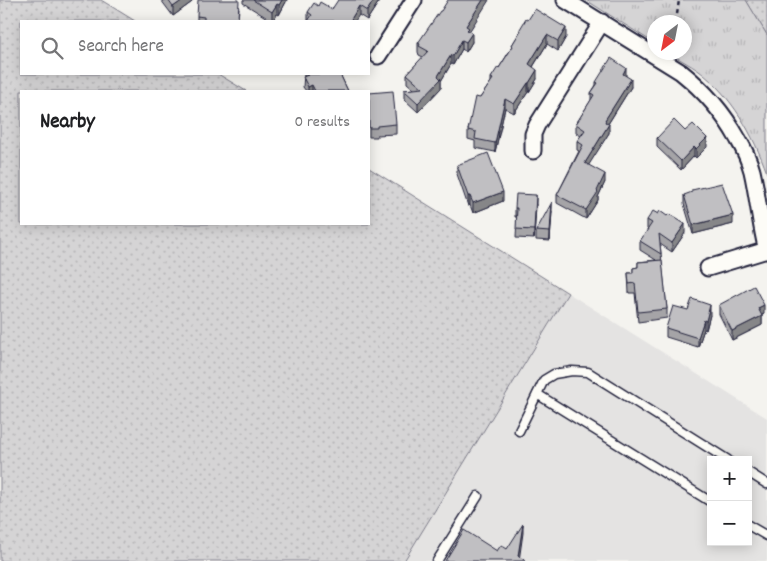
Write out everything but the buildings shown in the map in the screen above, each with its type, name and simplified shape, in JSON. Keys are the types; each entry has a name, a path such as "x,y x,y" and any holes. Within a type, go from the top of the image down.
{"street":[{"path":"378,56 414,0"},
{"path":"565,0 681,72 698,86 712,100 726,119 746,153 751,169 767,250 708,268"},
{"path":"534,151 532,143 533,134 537,125 602,22"}],"lane":[{"path":"519,432 544,380 554,374 572,371 588,372 722,456"},
{"path":"537,394 709,501"},
{"path":"752,475 767,484"},
{"path":"437,561 478,496"},
{"path":"752,527 767,536"}],"path":[{"path":"677,15 679,0"}],"shaded area":[{"path":"568,293 767,418 767,561 404,561"}],"green space":[{"path":"0,0 101,0 133,20 20,20 20,75 220,75 244,90 20,90 20,225 370,225 370,169 568,293 404,561 0,561"},
{"path":"586,0 746,0 767,35 767,173 748,130 722,92 699,71 681,60 692,60 692,15 647,15 647,39"},
{"path":"746,0 767,0 767,35"}]}
